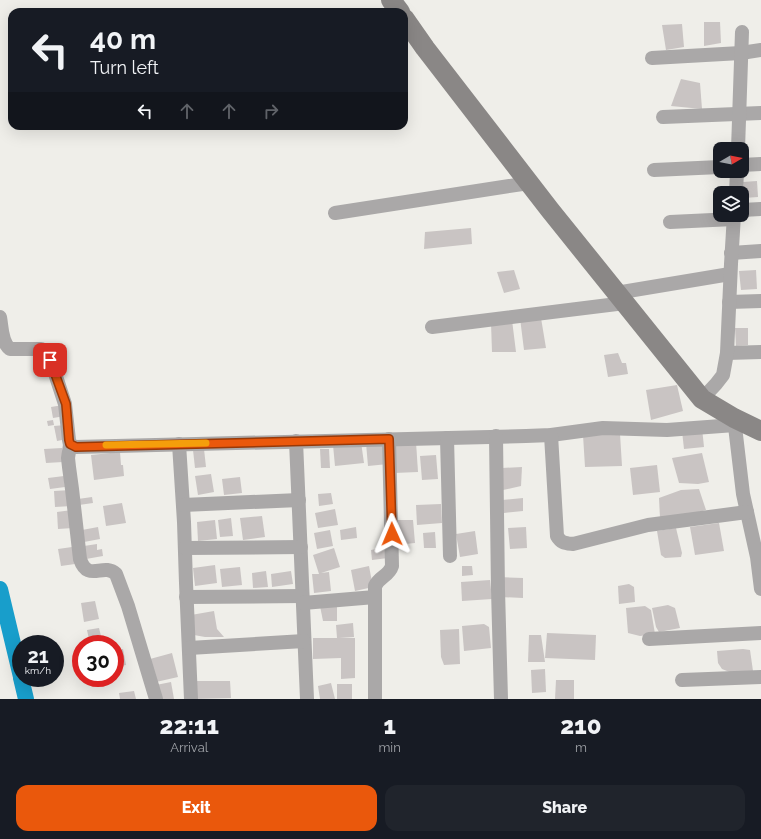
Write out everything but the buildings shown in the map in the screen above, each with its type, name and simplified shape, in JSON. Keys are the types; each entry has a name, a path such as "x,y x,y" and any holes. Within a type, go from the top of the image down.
{"street":[{"path":"408,24 529,184 702,399 735,422 761,431"},
{"path":"738,142 742,32"},
{"path":"652,58 741,53 761,50"},
{"path":"663,117 761,113"},
{"path":"749,165 761,164"},
{"path":"654,170 713,167"},
{"path":"335,213 529,184"},
{"path":"749,212 761,209"},
{"path":"670,222 713,217"},
{"path":"702,399 723,375 727,353 731,252 736,222"},
{"path":"731,252 761,251"},
{"path":"432,327 621,298 730,274"},
{"path":"729,302 761,301"},
{"path":"0,317 6,345 10,348 46,350 49,355 66,404 70,444 68,467 80,559 86,570 109,570 116,574 128,606 156,699"},
{"path":"727,353 761,352"},
{"path":"70,444 76,447 550,435 603,428 667,430 735,422"},
{"path":"735,422 743,494 761,589"},
{"path":"550,435 557,536 560,541 565,543 573,544 648,525 747,512"},
{"path":"496,436 501,699"},
{"path":"447,438 450,556"},
{"path":"375,699 375,586 378,580 391,571 392,566 389,439"},
{"path":"296,441 307,699"},
{"path":"179,444 191,699"},
{"path":"183,505 299,500"},
{"path":"185,548 300,547"},
{"path":"186,597 303,599 375,597"},
{"path":"649,638 761,633"},
{"path":"189,648 304,641"},
{"path":"682,680 761,677"}],"waterway":[{"path":"0,589 12,639"},
{"path":"23,687 26,699"}],"slow traffic":[{"path":"106,445 206,443"}],"route":[{"path":"50,360 66,404 70,444 76,447 389,439 392,534"}]}
